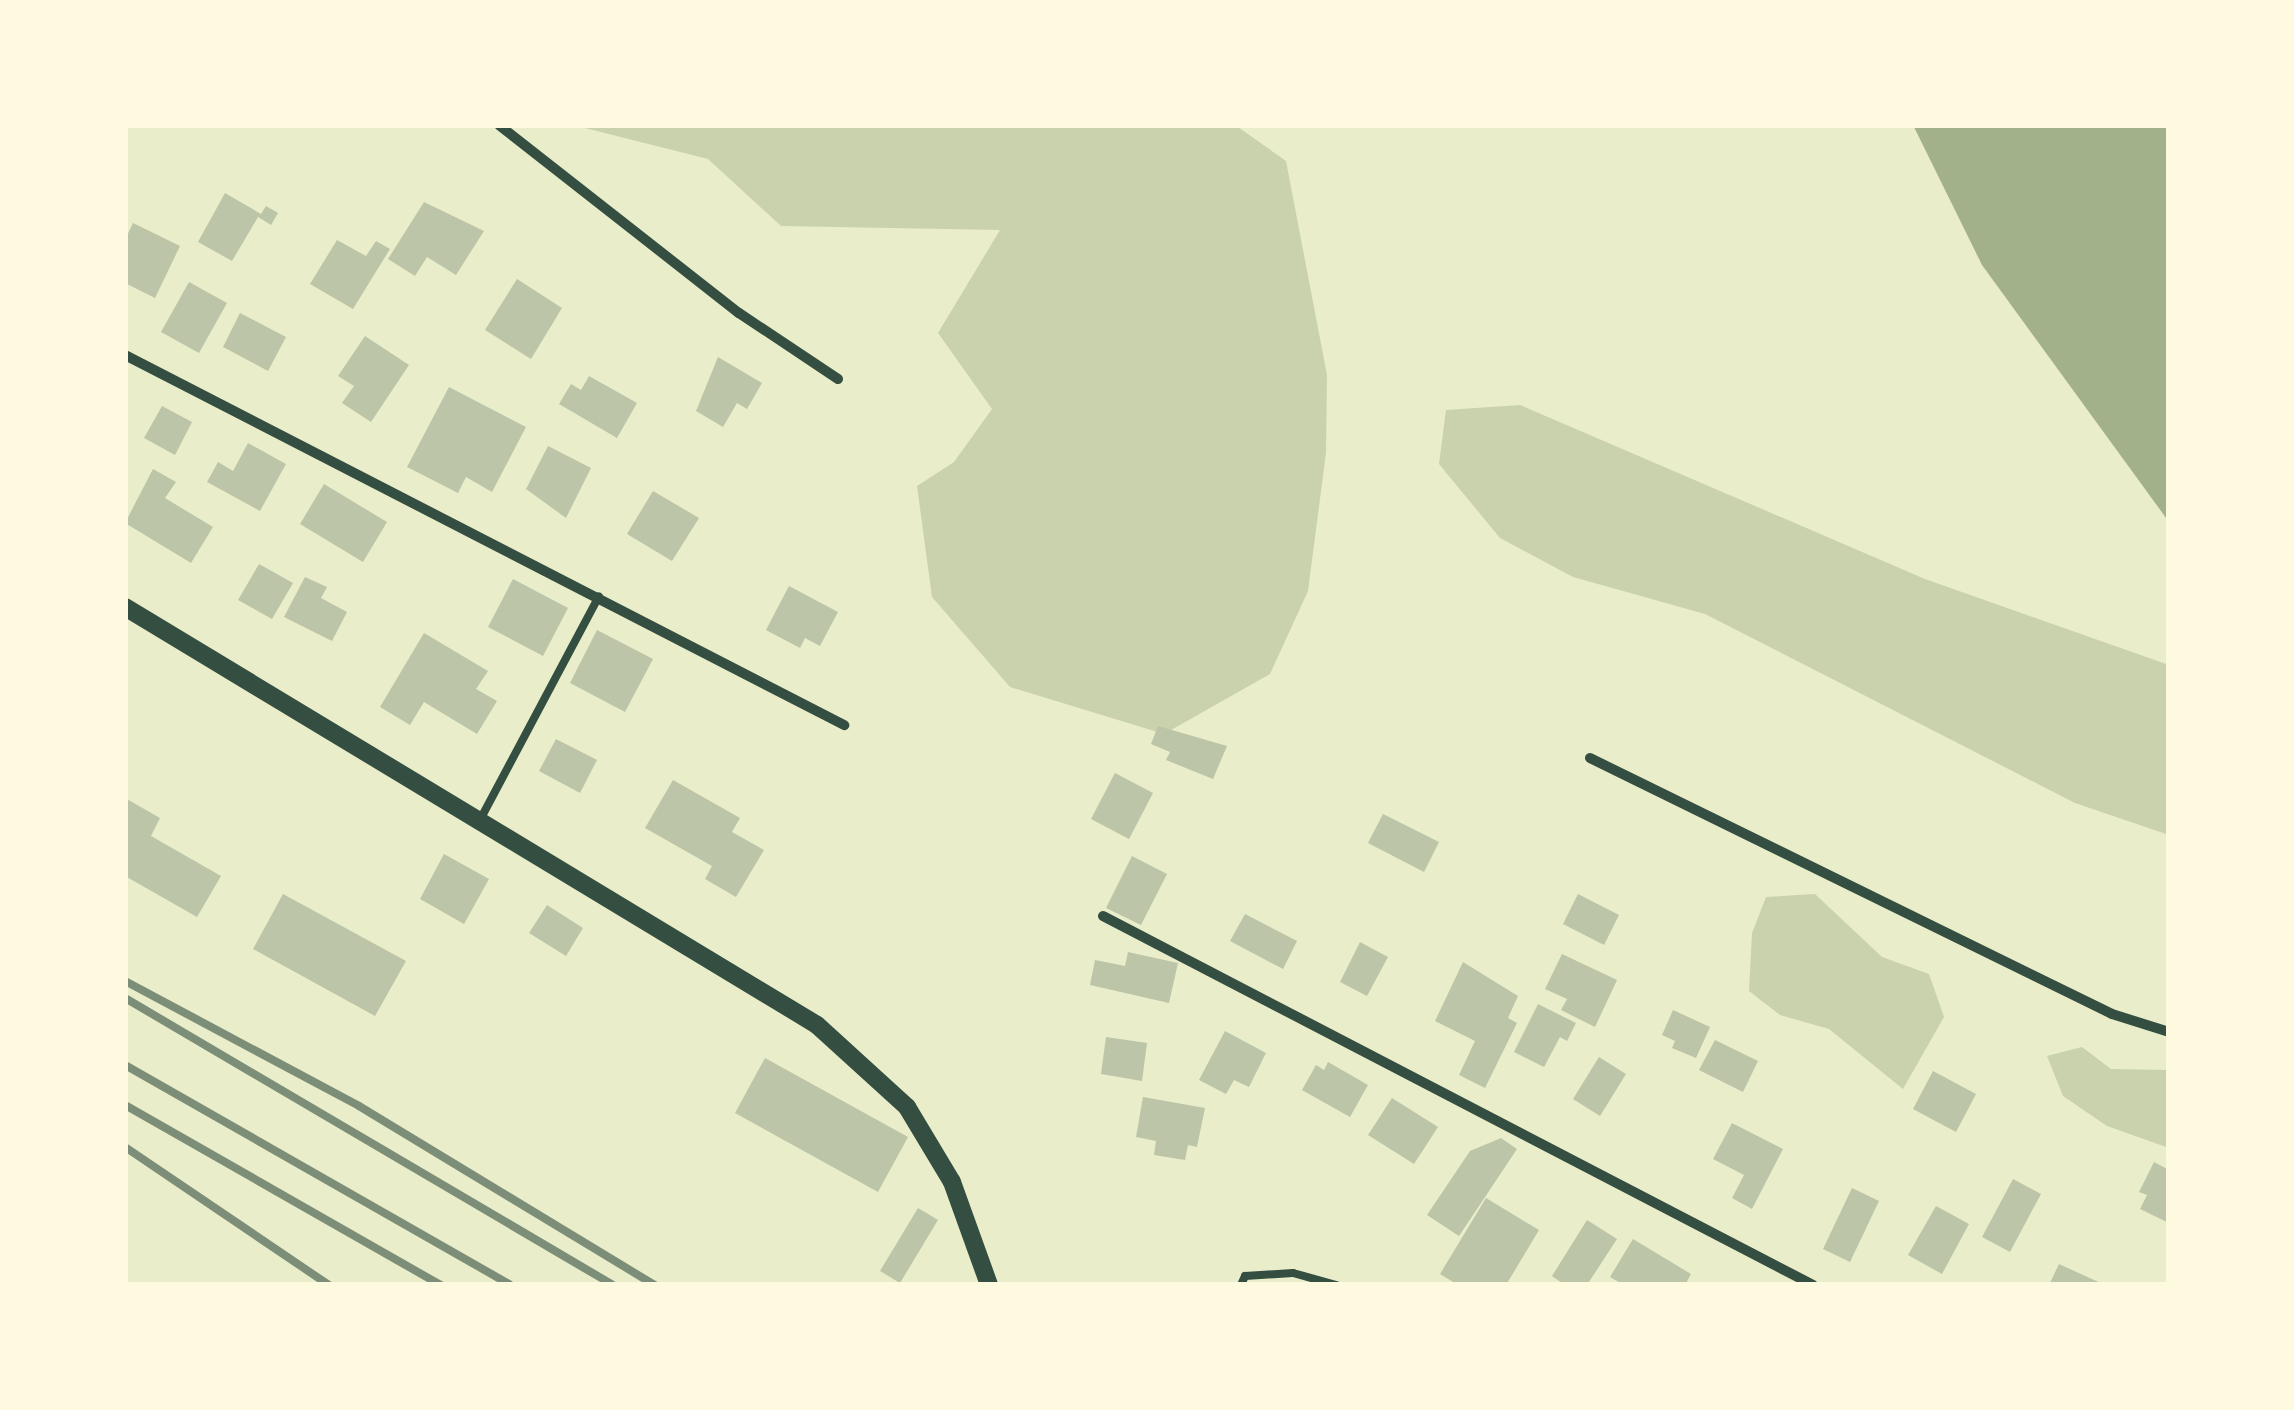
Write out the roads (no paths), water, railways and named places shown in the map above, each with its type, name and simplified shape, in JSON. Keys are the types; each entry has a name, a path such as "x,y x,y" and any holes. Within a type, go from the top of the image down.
{"street":[{"path":"499,125 739,313 838,379"},
{"path":"125,356 844,725"},
{"path":"125,607 481,818 816,1025 907,1107 952,1182 989,1285"},
{"path":"1590,758 2112,1014 2169,1032"},
{"path":"1103,916 1813,1285"}],"lane":[{"path":"481,818 599,596"},
{"path":"1241,1285 1245,1276 1293,1272 1336,1285"}],"railway":[{"path":"125,981 359,1106 655,1285"},
{"path":"125,998 613,1285"},
{"path":"125,1065 510,1285"},
{"path":"125,1105 441,1285"},
{"path":"125,1147 329,1285"}]}
